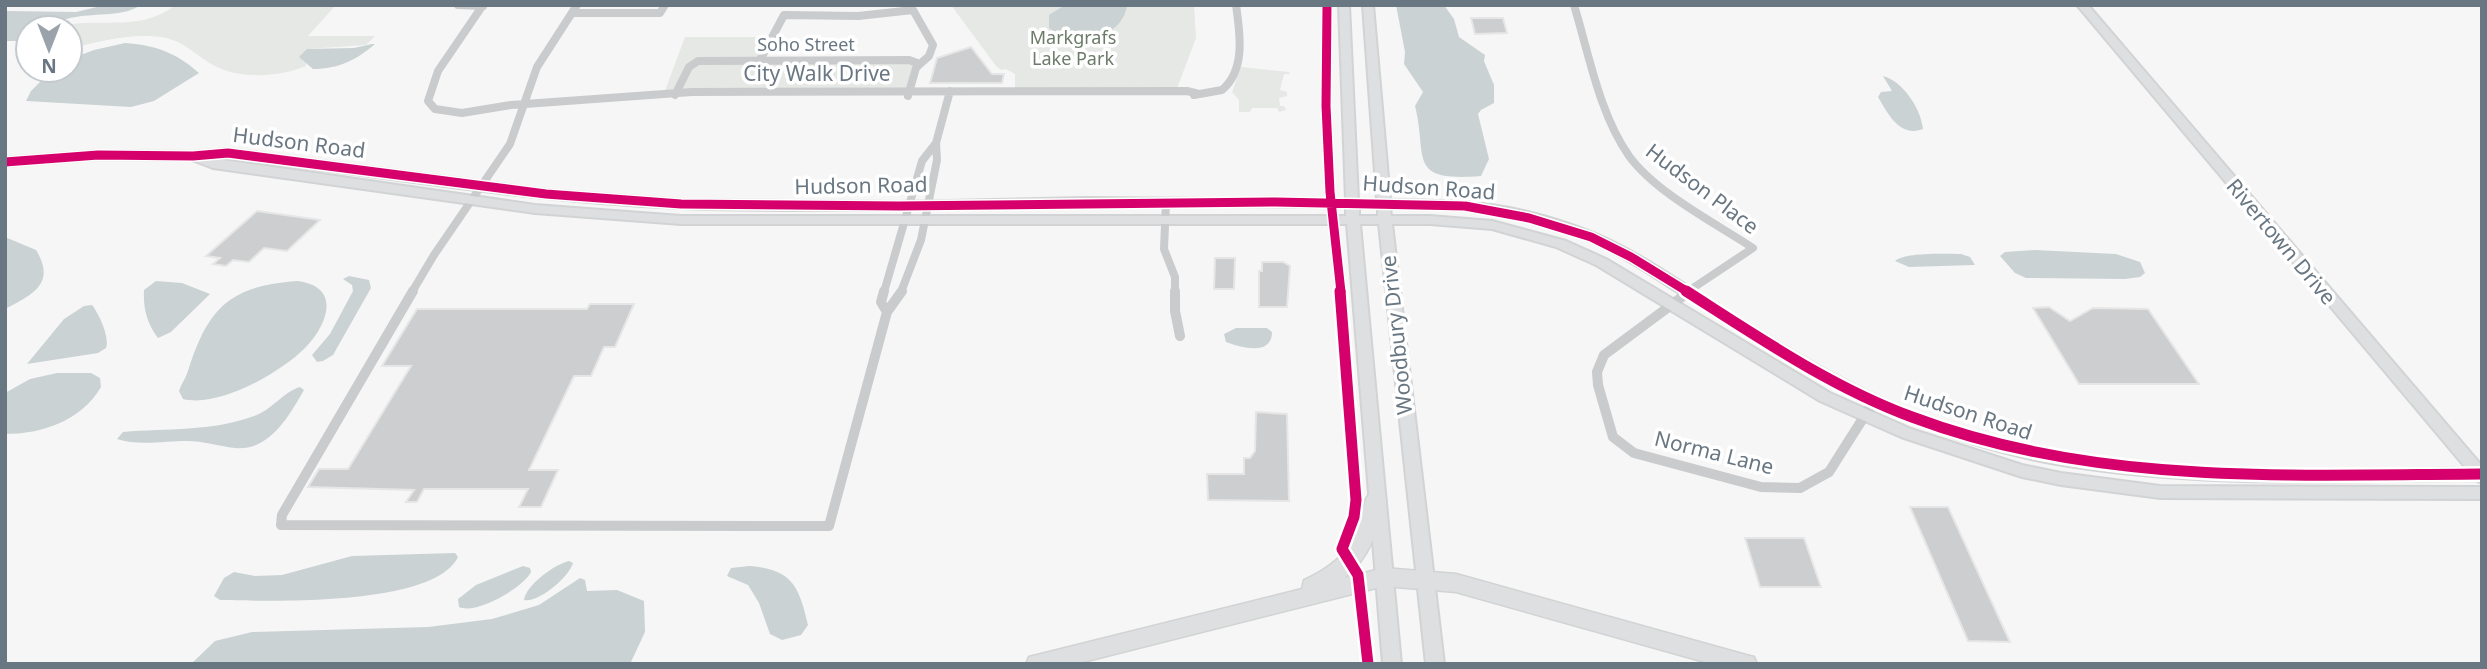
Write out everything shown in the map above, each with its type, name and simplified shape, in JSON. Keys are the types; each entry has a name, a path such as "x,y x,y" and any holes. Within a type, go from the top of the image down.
{"highway":[{"path":"1216,619 1307,587 1339,572 1362,547 1376,499"},
{"path":"1037,664 1384,577 1456,583 1746,664"}],"street":[{"path":"458,5 483,6"},
{"path":"665,5 660,13 574,9 538,64 512,140 433,257 282,515 281,525 829,526 887,312 905,285 924,221 937,160 936,142 950,94"},
{"name":"City Walk Drive","path":"483,6 438,71 430,88 428,101 435,109 452,113 525,104 679,95 1187,97 1217,92 1229,84 1241,49 1236,5"},
{"name":"Woodbury Drive","path":"1344,5 1353,220 1392,664"},
{"name":"Woodbury Drive","path":"1368,5 1384,212 1434,664"},
{"name":"Hudson Place","path":"1574,5 1613,123 1630,157 1649,175 1753,248 1688,292"},
{"name":"Rivertown Drive","path":"2082,5 2481,475"},
{"path":"760,60 784,15 858,16 913,10 933,43 931,54 916,68 909,94"},
{"name":"Soho Street","path":"679,95 694,62 909,60 920,64"},
{"path":"887,312 881,302 903,221 922,159 936,142"},
{"name":"Hudson Road","path":"5,162 98,155 239,154 581,198 681,204 1352,203 1384,212 1519,231 1561,244 1601,262 1787,375 1865,416 1945,447 2022,471 2135,489 2194,493 2482,493"},
{"name":"Hudson Road","path":"193,156 214,164 472,201 535,209 681,220 1353,220 1384,212 1465,206 1558,226 1620,251 1804,365 1911,417 1987,443 2095,466 2171,473 2481,475"},
{"path":"1166,202 1164,249 1175,275 1175,311 1180,335"},
{"name":"Norma Lane","path":"1688,292 1612,346 1604,355 1597,372 1609,429 1614,437 1634,453 1761,486 1800,488 1812,484 1829,472 1874,401"}],"green space":[{"path":"175,5 336,5 308,36 375,36 366,45 307,49 306,66 276,74 254,75 222,69 174,40 166,38 130,37 84,45 84,23 145,20"},
{"name":"Markgrafs Lake Park","path":"951,5 1194,5 1196,38 1176,91 1015,91 1015,74 996,66"},
{"path":"685,37 771,37 761,60 920,64 909,91 663,96"},
{"path":"1241,67 1289,72 1290,74 1284,74 1280,90 1287,92 1287,96 1279,98 1280,106 1284,106 1286,110 1279,112 1277,108 1252,108 1250,112 1239,112 1239,100 1232,92"}],"shaded area":[{"path":"105,5 141,5 126,11 84,16 84,14 14,14 14,41 5,41 5,11 76,12"},
{"path":"1065,5 1127,6 1124,15 1113,29 1097,36 1079,37 1049,28 1049,15"},
{"path":"1396,5 1444,5 1454,19 1459,37 1485,55 1484,61 1494,85 1494,103 1478,114 1489,159 1481,176 1441,175 1425,163 1415,106 1423,92 1404,64 1405,52"},
{"path":"125,43 146,46 165,51 199,73 154,101 131,107 26,101 38,84 84,84 84,54"},
{"path":"375,44 354,59 331,67 313,69 299,57 307,49 354,48"},
{"path":"1883,76 1897,84 1910,97 1919,113 1923,129 1908,130 1891,117 1878,97 1881,92 1892,91"},
{"path":"5,237 36,250 44,271 43,279 33,292 5,309"},
{"path":"2035,250 2116,254 2140,262 2145,273 2140,277 2125,279 2026,278 2015,273 2000,256 2005,252"},
{"path":"1961,254 1970,257 1975,265 1909,267 1895,261 1916,255"},
{"path":"349,276 369,280 371,288 333,355 317,362 312,355 330,334 353,291 352,285 343,279"},
{"path":"156,281 182,283 210,294 171,332 158,338 146,316 144,297 144,290"},
{"path":"297,281 311,284 320,290 325,298 326,308 320,329 305,348 280,368 248,386 214,398 183,399 179,391 196,349 213,316 224,304 254,288"},
{"path":"92,305 98,314 105,332 106,348 98,353 27,364 64,319 84,306"},
{"path":"1236,328 1267,328 1272,332 1271,340 1267,345 1255,348 1226,342 1224,334"},
{"path":"57,373 91,373 100,378 101,387 93,399 72,417 46,428 5,434 5,393 30,379"},
{"path":"300,387 304,390 285,421 258,444 235,448 193,441 142,443 117,439 123,432 205,427 238,421 266,410"},
{"path":"455,553 458,557 443,573 417,585 385,593 348,598 274,601 220,600 214,596 224,578 234,572 255,576 282,575 352,556"},
{"path":"569,561 573,563 570,569 553,588 530,600 524,600 530,588 542,576"},
{"path":"523,566 530,568 531,572 509,592 487,604 459,607 458,599 476,585"},
{"path":"749,566 775,571 791,582 801,600 808,625 801,635 782,640 770,634 759,603 748,585 727,576 731,568"},
{"path":"580,578 585,580 587,591 617,590 644,601 645,632 630,664 191,664 215,641 252,632 428,627 492,619 539,605"}],"building":[{"path":"1471,18 1503,18 1507,33 1475,34"},
{"path":"971,47 992,74 1004,74 1002,83 930,83 937,58"},
{"path":"257,211 320,220 287,251 264,248 249,262 233,260 226,266 213,264 220,258 206,256"},
{"path":"1215,258 1235,258 1234,289 1214,289"},
{"path":"1262,262 1283,262 1290,266 1287,307 1259,307 1259,271 1262,271"},
{"path":"590,304 634,304 615,347 604,347 591,376 574,376 529,470 558,470 541,507 519,507 528,489 424,489 417,502 406,502 414,490 308,487 319,469 348,469 411,366 382,366 417,309 587,309"},
{"path":"2049,307 2070,321 2093,308 2148,309 2199,384 2079,384 2033,308"},
{"path":"1256,412 1287,414 1289,501 1208,500 1207,474 1244,474 1244,458 1250,458 1255,451"},
{"path":"1910,507 1948,507 2010,642 1968,641"},
{"path":"1745,538 1804,538 1821,587 1760,587"}],"cycle path":[{"path":"1327,5 1326,106 1330,192 1338,257 1356,500 1354,517 1342,549 1358,575 1368,664"},
{"path":"5,162 98,155 193,156 228,153 546,194 681,204 899,206 1276,202 1465,206 1545,222 1604,243 1644,264 1747,329 1854,391 1911,417 1980,440 2050,457 2192,473 2482,474"}]}
